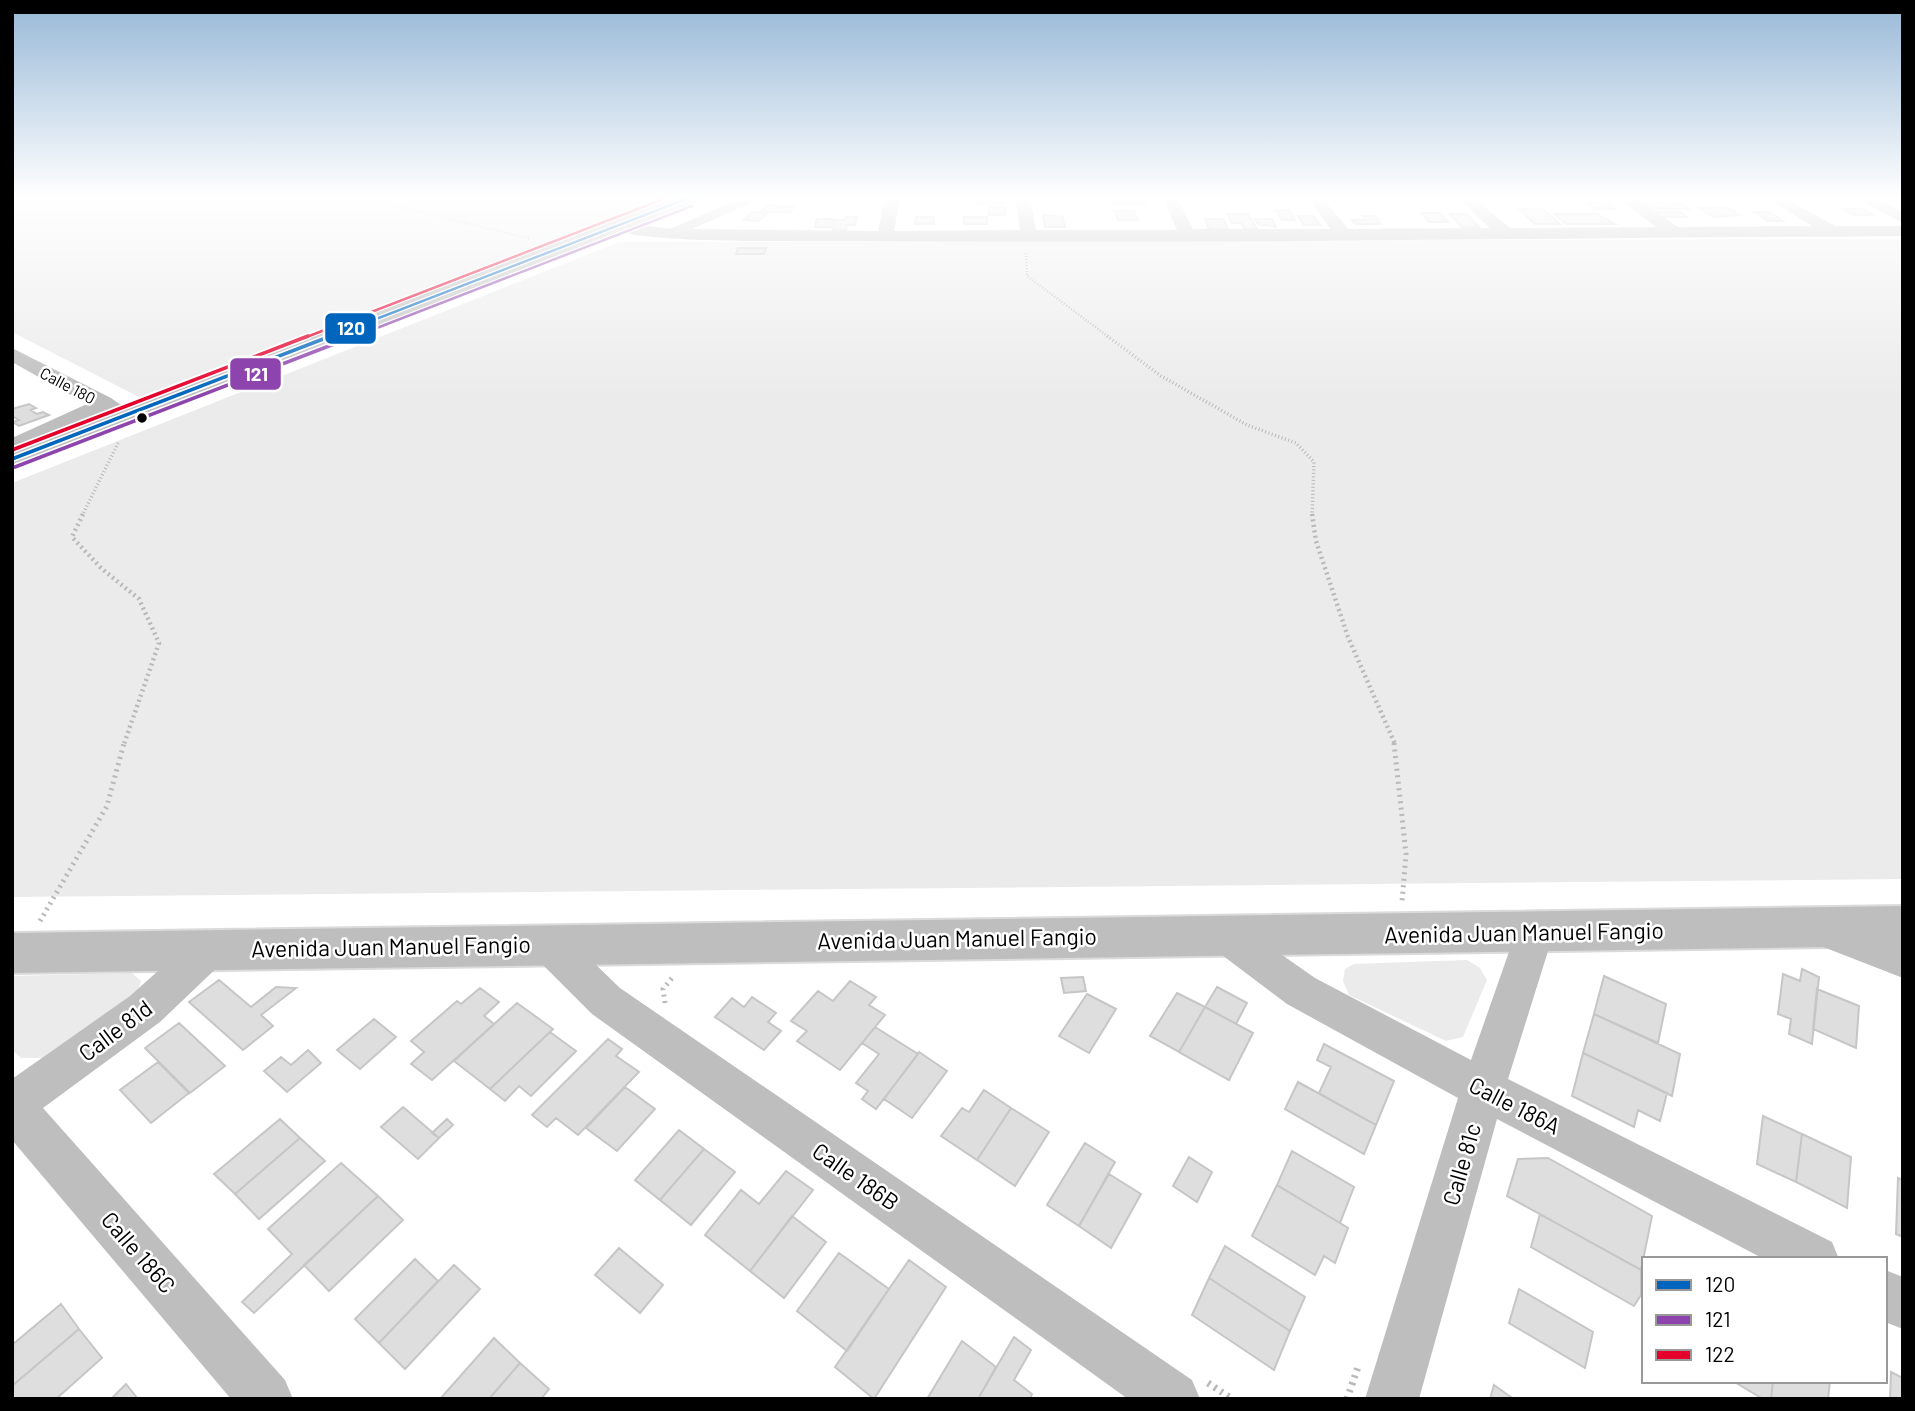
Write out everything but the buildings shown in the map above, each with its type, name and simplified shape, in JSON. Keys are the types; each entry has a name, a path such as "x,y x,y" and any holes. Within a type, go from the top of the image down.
{"main road":[{"path":"12,459 517,264"},
{"name":"Avenida Juan Manuel Fangio","path":"17,953 211,948 1903,926"}],"street":[{"name":"Calle 180","path":"12,354 116,419"},
{"path":"12,446 86,415 116,419"},
{"path":"1815,927 1903,961"},
{"name":"Calle 81c","path":"1392,1399 1483,1089 1535,932"},
{"name":"Calle 186A","path":"1224,935 1301,991 1483,1089 1811,1257"},
{"name":"Calle 186B","path":"548,944 607,1001 1185,1387"},
{"name":"Calle 81d","path":"12,1105 145,1009 211,948"},
{"name":"Calle 186C","path":"12,1105 266,1399"},
{"path":"1887,1296 1903,1304"}],"path":[{"path":"1028,264 1027,276 1161,376 1247,425 1297,443 1314,462 1310,504 1316,541 1348,637 1394,738 1406,854 1400,934"},
{"path":"17,953 107,806 125,739 159,643 139,599 101,568 72,537 116,419"},
{"path":"667,1007 663,999 665,983 679,974"},
{"path":"1347,1399 1361,1360"},
{"path":"1185,1387 1231,1399"}],"shaded area":[{"path":"12,264 490,264 139,397 12,332"},
{"path":"564,264 1903,264 1903,879 12,897 12,483"},
{"path":"1467,960 1480,968 1487,980 1463,1037 1446,1041 1349,995 1343,981 1345,969 1354,964"},
{"path":"132,973 141,981 138,991 42,1058 21,1058 12,1050 12,976"}],"transit line":[{"name":"122","path":"12,450 495,264"},
{"name":"120","path":"12,459 518,264"},
{"name":"121","path":"15,467 542,264"}]}
